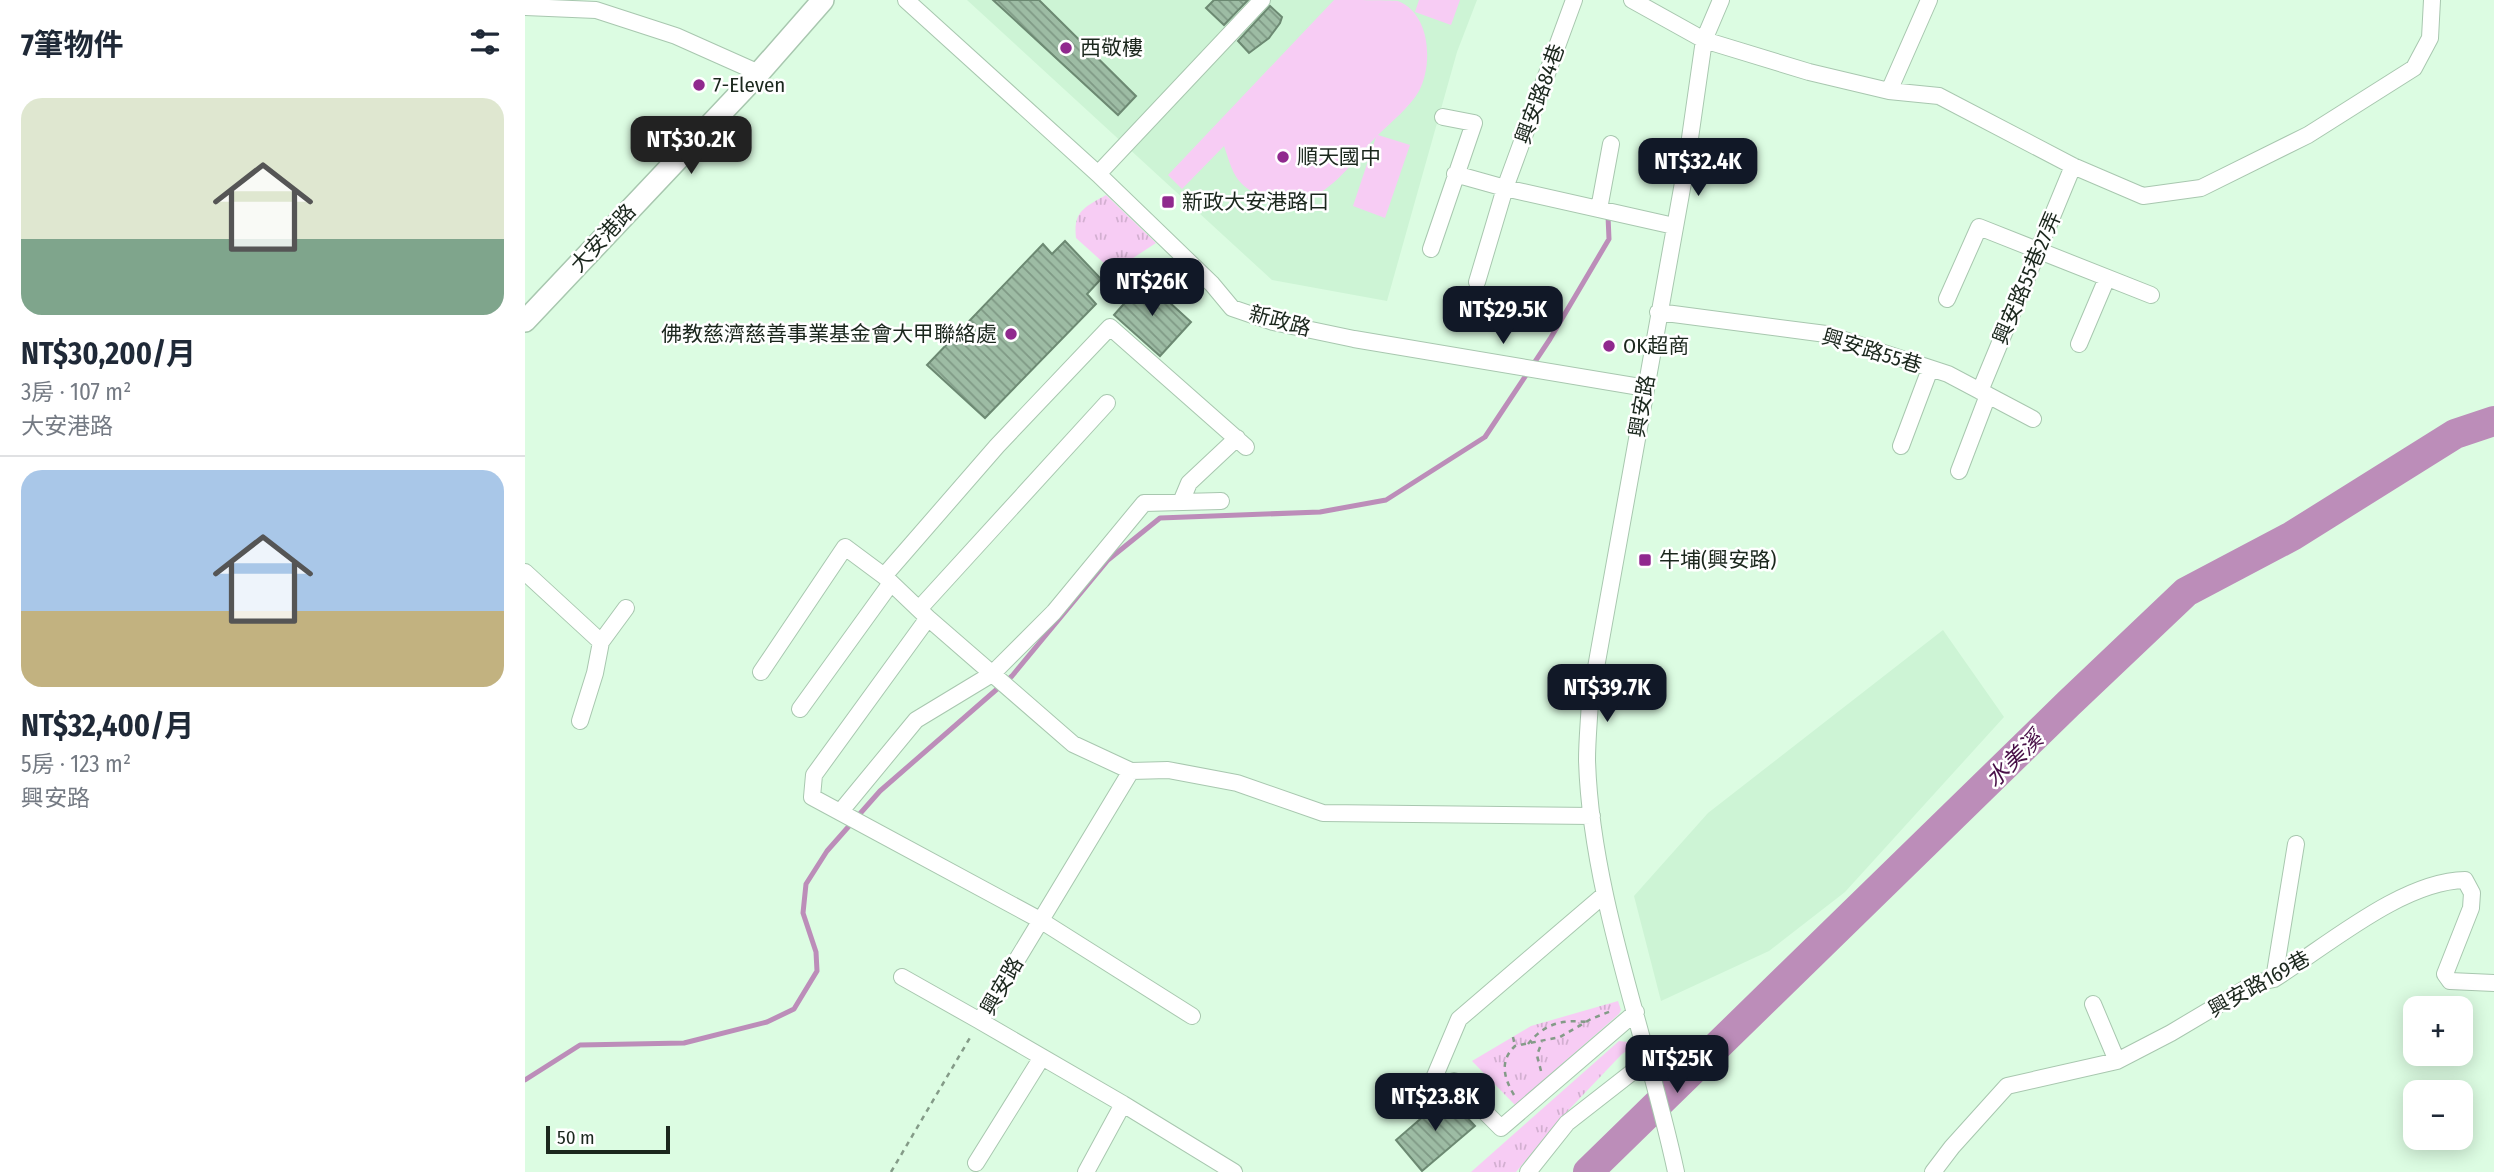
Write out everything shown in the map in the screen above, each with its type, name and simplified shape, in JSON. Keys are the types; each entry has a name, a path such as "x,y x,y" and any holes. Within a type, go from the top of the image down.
{"main road":[{"name":"大安港路","path":"525,321 759,73 823,0"}],"street":[{"name":"新政路","path":"906,0 1098,174 1212,284 1232,308 1273,321 1353,339 1646,388"},
{"path":"1098,174 1262,0"},
{"name":"興安路84巷","path":"1477,282 1505,188 1574,0"},
{"path":"1632,0 1705,40 1809,72 1889,91 1939,96 2073,166 2143,196 2201,188 2308,135 2414,68 2430,38 2432,0"},
{"name":"興安路","path":"1677,1172 1605,894 1592,816 1587,760 1590,701 1686,166 1705,40 1721,0"},
{"path":"1889,91 1929,0"},
{"path":"525,7 596,10 676,36 759,73"},
{"path":"1431,249 1473,123 1444,117"},
{"path":"1599,209 1611,144"},
{"name":"興安路55巷27弄","path":"1959,471 1984,393 2073,166"},
{"path":"1455,174 1674,226"},
{"path":"1947,299 1979,227 2151,295"},
{"path":"2079,344 2107,278"},
{"name":"興安路55巷","path":"1658,312 1826,334 1948,374 2033,419"},
{"path":"800,709 888,579 997,446 1110,327 1241,442 1189,483 1181,502"},
{"path":"1901,446 1930,369"},
{"path":"1107,402 924,613 814,775 812,797 1040,920 1192,1016"},
{"path":"841,811 916,720 992,674 1054,612 1144,503 1221,501"},
{"path":"761,672 845,547 888,579 1073,744 1131,771 1168,769 1237,783 1323,813 1592,816"},
{"path":"525,572 601,642"},
{"path":"580,721 601,642 626,608"},
{"name":"興安路","path":"1131,771 980,1021 1234,1172"},
{"path":"2274,979 2296,844"},
{"name":"興安路169巷","path":"1933,1172 2007,1086 2117,1061 2171,1033 2255,983 2274,979 2382,906 2445,880 2465,880 2473,893 2471,908 2445,974 2450,981 2494,983"},
{"path":"1429,1090 1459,1020 1605,894"},
{"path":"902,977 980,1021"},
{"path":"2093,1004 2117,1061"},
{"path":"1454,1081 1501,1128 1636,1012"},
{"path":"977,1163 1042,1057"},
{"path":"1528,1172 1567,1123 1649,1059"},
{"path":"1086,1172 1123,1104"}],"path":[{"path":"1523,1110 1505,1076 1505,1059 1515,1046 1560,1037 1620,1008"},
{"path":"891,1172 980,1021"},
{"path":"1528,1044 1541,1030 1552,1024 1565,1021 1587,1022"},
{"path":"1513,1037 1515,1046"},
{"path":"1542,1042 1537,1049 1538,1062 1542,1073 1553,1083"}],"shaded area":[{"name":"順天國中","path":"967,0 1477,0 1457,52 1387,301 1272,280"},
{"path":"1943,630 2004,717 1845,892 1769,951 1661,1001 1634,896 1708,813"}],"green space":[{"path":"1334,0 1398,1 1409,8 1423,28 1427,55 1419,91 1378,135 1410,145 1385,218 1353,206 1376,137 1329,186 1311,197 1294,201 1276,200 1250,190 1236,177 1224,146 1182,189 1168,175"},
{"path":"1419,0 1460,0 1451,25 1415,12"},
{"path":"1106,195 1156,243 1127,262 1106,265 1076,238 1076,222 1082,211"},
{"path":"1618,1001 1621,1010 1619,1014 1515,1105 1472,1061 1531,1026"},
{"path":"1619,1041 1628,1042 1633,1047 1622,1054 1560,1119 1516,1172 1471,1172"}],"building":[{"name":"西敬樓","path":"993,0 1039,0 1136,96 1118,115"},
{"path":"1214,0 1248,0 1224,25 1206,8"},
{"path":"1270,6 1282,17 1280,23 1269,38 1249,53 1238,41"},
{"name":"佛教慈濟慈善事業基金會大甲聯絡處","path":"1065,241 1101,279 1087,294 1096,304 985,418 927,365 1043,244 1052,254"},
{"path":"1145,280 1191,322 1160,356 1114,315"},
{"path":"1447,1096 1475,1126 1422,1171 1396,1140"}],"waterway":[{"path":"525,1080 580,1045 684,1043 767,1022 794,1009 817,971 816,952 803,913 806,884 827,851 880,791 1012,676 1108,560 1160,518 1320,512 1386,500 1485,437 1550,339 1609,239 1608,216"},
{"name":"水美溪","path":"1588,1172 2186,592 2292,536 2455,434 2494,421"}],"place":[{"name":"西敬樓","path":"1066,48"},
{"name":"7-Eleven","path":"699,85"},
{"name":"順天國中","path":"1283,157"},
{"name":"新政大安港路口","path":"1168,202"},
{"name":"佛教慈濟慈善事業基金會大甲聯絡處","path":"1011,334"},
{"name":"OK超商","path":"1609,346"},
{"name":"牛埔(興安路)","path":"1645,560"}]}
